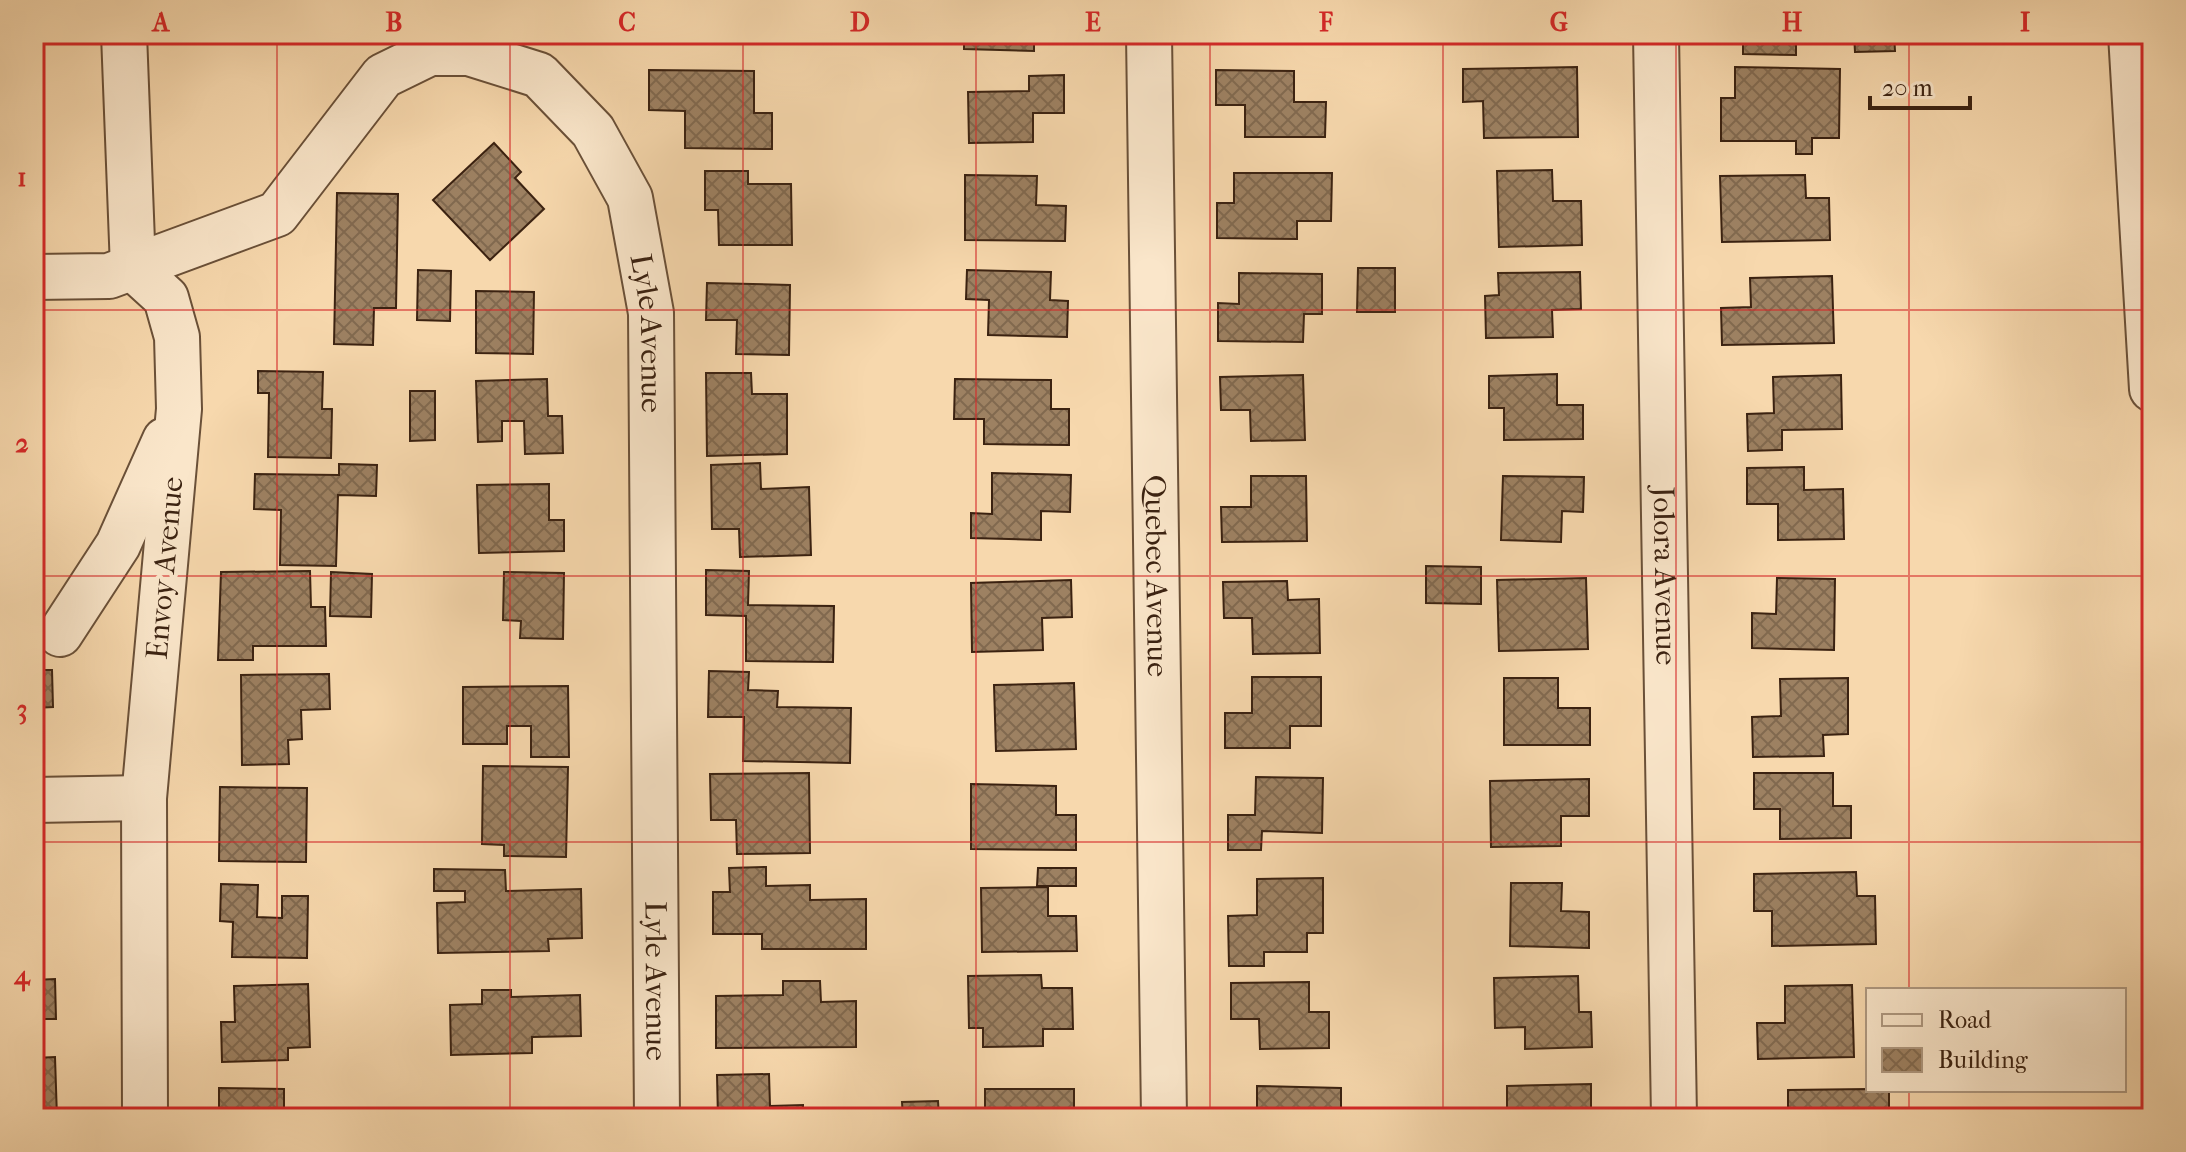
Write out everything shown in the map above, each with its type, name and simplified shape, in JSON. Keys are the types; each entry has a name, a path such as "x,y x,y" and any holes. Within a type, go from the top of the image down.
{"street":[{"path":"124,34 133,268"},
{"name":"Quebec Avenue","path":"1149,34 1164,1118"},
{"name":"Jolora Avenue","path":"1656,34 1674,1118"},
{"path":"2131,34 2152,389"},
{"name":"Lyle Avenue","path":"34,277 109,276 277,214 383,76 430,53 469,53 539,75 593,131 630,198 651,313 657,1118"},
{"name":"Envoy Avenue","path":"133,268 166,298 177,337 179,409 144,798 145,1118"},
{"path":"60,634 118,545 179,409"},
{"path":"34,800 144,798"}],"building":[{"path":"964,34 1063,34 1062,40 1034,39 1034,51 964,49"},
{"path":"1214,34 1309,34 1309,41 1214,39"},
{"path":"1484,34 1579,34 1579,39 1483,37"},
{"path":"1743,34 1816,34 1816,39 1796,39 1796,55 1743,54"},
{"path":"1854,34 1894,34 1895,51 1855,52"},
{"path":"1577,67 1578,137 1484,138 1483,101 1463,102 1463,69"},
{"path":"1735,67 1840,69 1839,138 1812,138 1812,154 1796,154 1796,141 1721,141 1721,98 1735,98"},
{"path":"649,70 754,71 754,113 772,113 772,149 685,148 685,111 649,110"},
{"path":"1216,70 1294,71 1294,102 1326,102 1325,137 1245,137 1245,105 1216,105"},
{"path":"1064,75 1064,113 1033,113 1033,142 969,143 968,92 1029,91 1029,76"},
{"path":"494,143 521,172 515,178 544,209 490,260 433,200"},
{"path":"1552,170 1553,201 1581,201 1582,245 1499,247 1497,171"},
{"path":"705,171 748,171 748,184 791,184 792,245 719,245 718,210 705,210"},
{"path":"1234,173 1332,173 1331,221 1297,221 1297,239 1217,238 1217,203 1234,203"},
{"path":"965,175 1037,176 1036,205 1066,206 1065,241 965,240"},
{"path":"1805,175 1806,198 1829,198 1830,240 1722,242 1720,176"},
{"path":"337,193 398,194 396,308 374,308 373,345 334,344"},
{"path":"1358,268 1395,268 1395,312 1357,312"},
{"path":"418,270 451,271 450,321 417,320"},
{"path":"967,270 1051,272 1050,300 1068,301 1067,337 988,335 989,300 966,299"},
{"path":"1580,272 1581,309 1552,310 1553,337 1486,338 1485,296 1499,295 1498,273"},
{"path":"1239,273 1322,274 1322,314 1304,314 1303,342 1218,341 1218,303 1239,304"},
{"path":"1832,276 1834,343 1722,345 1721,308 1751,307 1750,278"},
{"path":"707,283 790,285 789,355 736,354 737,320 706,320"},
{"path":"476,291 534,292 533,354 476,353"},
{"path":"258,371 323,372 322,409 332,409 331,458 268,457 269,393 258,393"},
{"path":"706,373 751,373 752,394 787,394 787,454 707,456"},
{"path":"1557,374 1557,405 1583,405 1583,439 1504,440 1504,408 1489,408 1489,376"},
{"path":"1303,375 1305,440 1251,441 1250,410 1221,410 1220,377"},
{"path":"1841,375 1842,429 1782,430 1782,450 1748,451 1747,414 1774,413 1773,377"},
{"path":"547,379 548,416 562,416 563,453 525,454 524,421 502,421 502,441 478,442 476,381"},
{"path":"955,379 1051,380 1051,409 1069,409 1069,445 984,444 984,419 954,419"},
{"path":"410,391 435,391 435,440 410,441"},
{"path":"760,463 761,489 809,487 811,555 740,557 739,529 712,529 711,465"},
{"path":"339,464 377,465 376,496 338,495 336,566 280,565 281,510 254,509 255,474 339,475"},
{"path":"1804,467 1804,490 1843,489 1844,539 1778,540 1778,504 1747,504 1747,468"},
{"path":"992,473 1071,475 1070,512 1041,511 1041,540 971,538 971,513 992,514"},
{"path":"1251,476 1306,476 1307,541 1222,542 1221,507 1251,507"},
{"path":"1503,476 1584,477 1583,512 1562,511 1561,542 1501,540"},
{"path":"549,484 549,520 564,520 564,551 479,553 477,485"},
{"path":"1426,566 1481,567 1481,604 1426,603"},
{"path":"706,570 749,571 748,605 834,606 833,662 746,661 746,616 706,615"},
{"path":"310,571 311,607 325,607 326,646 253,646 253,660 218,660 221,572"},
{"path":"331,572 372,574 371,617 330,616"},
{"path":"504,572 564,573 563,639 520,638 521,621 503,620"},
{"path":"34,578 37,578 37,606 34,606"},
{"path":"1586,578 1588,649 1499,651 1497,580"},
{"path":"1777,578 1835,579 1834,650 1752,648 1752,613 1776,614"},
{"path":"1071,580 1072,617 1042,618 1043,650 972,652 971,583"},
{"path":"1287,581 1288,600 1319,599 1320,653 1253,654 1252,618 1224,618 1223,582"},
{"path":"34,670 52,670 53,707 34,708"},
{"path":"709,671 749,672 748,690 778,691 777,707 851,708 850,763 743,761 744,717 708,717"},
{"path":"329,674 330,709 301,710 302,739 288,740 289,764 242,765 241,675"},
{"path":"1252,677 1321,677 1321,726 1290,726 1290,748 1225,748 1225,713 1252,713"},
{"path":"1504,678 1558,678 1558,708 1590,708 1590,745 1504,745"},
{"path":"1848,678 1848,734 1823,735 1824,756 1753,757 1752,717 1781,716 1780,679"},
{"path":"1074,683 1076,749 996,751 994,685"},
{"path":"568,686 569,757 531,757 531,726 507,726 507,744 463,744 463,687"},
{"path":"483,766 568,767 566,857 504,856 504,845 482,844"},
{"path":"809,773 810,853 737,854 736,820 711,820 710,774"},
{"path":"1754,773 1833,773 1833,806 1851,806 1851,838 1780,839 1780,809 1754,809"},
{"path":"1256,777 1323,778 1322,833 1262,831 1261,850 1228,850 1228,815 1255,815"},
{"path":"1589,779 1589,816 1561,816 1561,846 1491,847 1490,781"},
{"path":"971,784 1056,786 1056,815 1076,815 1076,850 971,849"},
{"path":"220,787 307,788 306,862 219,861"},
{"path":"766,867 766,886 810,885 810,900 866,899 866,949 762,949 762,934 713,934 713,892 730,892 729,868"},
{"path":"1038,868 1076,868 1076,886 1037,886"},
{"path":"434,869 505,870 506,891 581,889 582,938 548,939 549,951 438,953 437,903 465,902 465,891 434,891"},
{"path":"1856,872 1857,896 1875,896 1876,944 1772,946 1772,911 1754,911 1754,874"},
{"path":"1323,878 1323,933 1307,933 1307,952 1264,952 1264,966 1229,966 1228,916 1257,915 1257,879"},
{"path":"1511,883 1562,883 1561,911 1589,912 1589,948 1510,946"},
{"path":"221,884 258,885 257,917 282,918 282,896 308,896 307,958 232,957 233,922 220,921"},
{"path":"1048,887 1048,916 1076,916 1077,951 982,952 981,888"},
{"path":"1041,975 1042,988 1072,988 1073,1029 1043,1029 1043,1046 983,1047 983,1028 969,1028 968,976"},
{"path":"1578,976 1579,1012 1591,1012 1592,1047 1525,1049 1525,1027 1495,1028 1494,978"},
{"path":"55,979 56,1019 38,1019 39,1044 34,1044 34,980"},
{"path":"783,981 820,981 821,1002 856,1001 856,1047 716,1048 716,996 783,995"},
{"path":"1309,982 1309,1012 1329,1012 1329,1048 1260,1049 1259,1019 1231,1019 1231,983"},
{"path":"308,984 310,1047 288,1048 288,1060 222,1062 221,1022 235,1022 234,986"},
{"path":"1852,985 1854,1057 1758,1059 1757,1023 1785,1023 1785,986"},
{"path":"482,990 511,990 511,997 580,995 581,1036 532,1037 532,1053 451,1055 450,1005 482,1004"},
{"path":"55,1057 57,1118 34,1118 34,1058"},
{"path":"769,1074 770,1106 803,1105 803,1118 718,1118 717,1075"},
{"path":"1591,1084 1591,1118 1507,1118 1507,1086"},
{"path":"1257,1086 1341,1088 1341,1118 1232,1118 1232,1115 1257,1115"},
{"path":"219,1088 284,1089 284,1118 219,1118"},
{"path":"985,1089 1074,1089 1074,1118 985,1118"},
{"path":"1866,1089 1866,1092 1889,1092 1889,1118 1788,1118 1788,1090"},
{"path":"938,1101 939,1118 903,1118 902,1102"}]}
